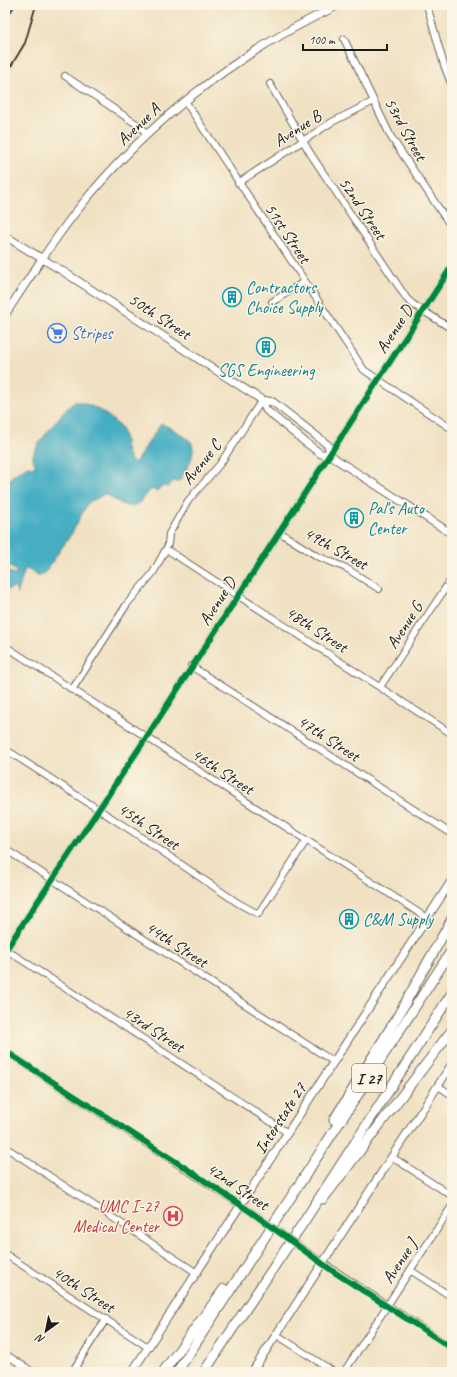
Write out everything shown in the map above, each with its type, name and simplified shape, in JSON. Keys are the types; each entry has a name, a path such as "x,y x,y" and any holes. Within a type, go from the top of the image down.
{"highway":[{"path":"285,1205 318,1147 399,1014 452,920"},
{"name":"I 27","path":"177,1372 452,950"},
{"name":"I 27","path":"205,1372 223,1342 305,1220 452,993"},
{"path":"305,1220 331,1191 452,1030"},
{"path":"162,1372 265,1236"}],"main road":[{"name":"Avenue A","path":"5,315 42,258 93,191 148,134 185,101 225,71 270,41 339,5"},
{"name":"50th Street","path":"5,236 42,258 262,400 273,402 328,445 330,454"},
{"name":"50th Street","path":"262,400 266,410 321,454 330,454 358,474 452,534"},
{"name":"Interstate 27","path":"132,1372 452,880"},
{"path":"252,1372 452,1064"}],"street":[{"path":"427,5 444,65 452,86"},
{"name":"53rd Street","path":"344,39 398,147 452,228"},
{"path":"444,65 452,63"},
{"path":"65,76 138,124 148,134"},
{"name":"52nd Street","path":"270,84 310,153 407,299 452,329"},
{"name":"51st Street","path":"185,101 238,183 364,370 452,429"},
{"name":"Avenue B","path":"238,183 336,119 374,101"},
{"name":"Avenue D","path":"5,950 146,738 191,666 452,266"},
{"path":"272,302 304,282"},
{"name":"Avenue C","path":"72,690 128,604 153,573 167,547 169,534 188,501 220,464 262,400"},
{"name":"49th Street","path":"279,532 317,556 346,568 379,589"},
{"name":"48th Street","path":"167,547 452,734"},
{"name":"Avenue G","path":"380,687 452,578"},
{"name":"46th Street","path":"5,646 427,918"},
{"name":"47th Street","path":"191,666 452,834"},
{"name":"45th Street","path":"5,749 238,903 258,914 306,841"},
{"name":"44th Street","path":"5,849 334,1062"},
{"name":"43rd Street","path":"5,950 288,1133"},
{"name":"42nd Street","path":"5,1051 241,1205 314,1257 452,1348"},
{"path":"438,1086 452,1095"},
{"path":"5,1147 197,1273"},
{"path":"392,1157 452,1196"},
{"name":"Avenue J","path":"344,1372 452,1206"},
{"name":"40th Street","path":"5,1254 148,1347"},
{"path":"410,1270 452,1297"},
{"path":"72,1372 106,1319"},
{"path":"277,1335 334,1372"},
{"path":"5,1354 33,1372"}],"water":[{"path":"74,402 79,402 93,407 107,415 118,425 123,433 126,451 134,463 162,424 170,427 191,442 193,447 192,457 180,480 177,482 173,481 168,487 162,486 157,491 151,489 138,504 133,506 124,505 104,494 87,504 72,533 43,575 38,576 25,569 17,595 14,587 5,591 5,570 17,575 15,570 5,564 5,485 12,476 27,466 36,467 33,455 39,444 51,427"}],"railway":[{"path":"5,20 15,5"},
{"path":"5,76 25,43 36,5"}],"cycle path":[{"path":"5,951 146,738 452,266"},
{"path":"5,1051 187,1169 251,1212 334,1272 452,1348"}],"place":[{"name":"Contractors Choice Supply","path":"232,297"},
{"name":"Stripes","path":"57,333"},
{"name":"SGS Engineering","path":"266,347"},
{"name":"Pal's Auto Center","path":"354,518"},
{"name":"C&M Supply","path":"349,919"},
{"name":"UMC I-27 Medical Center","path":"173,1216"}]}
